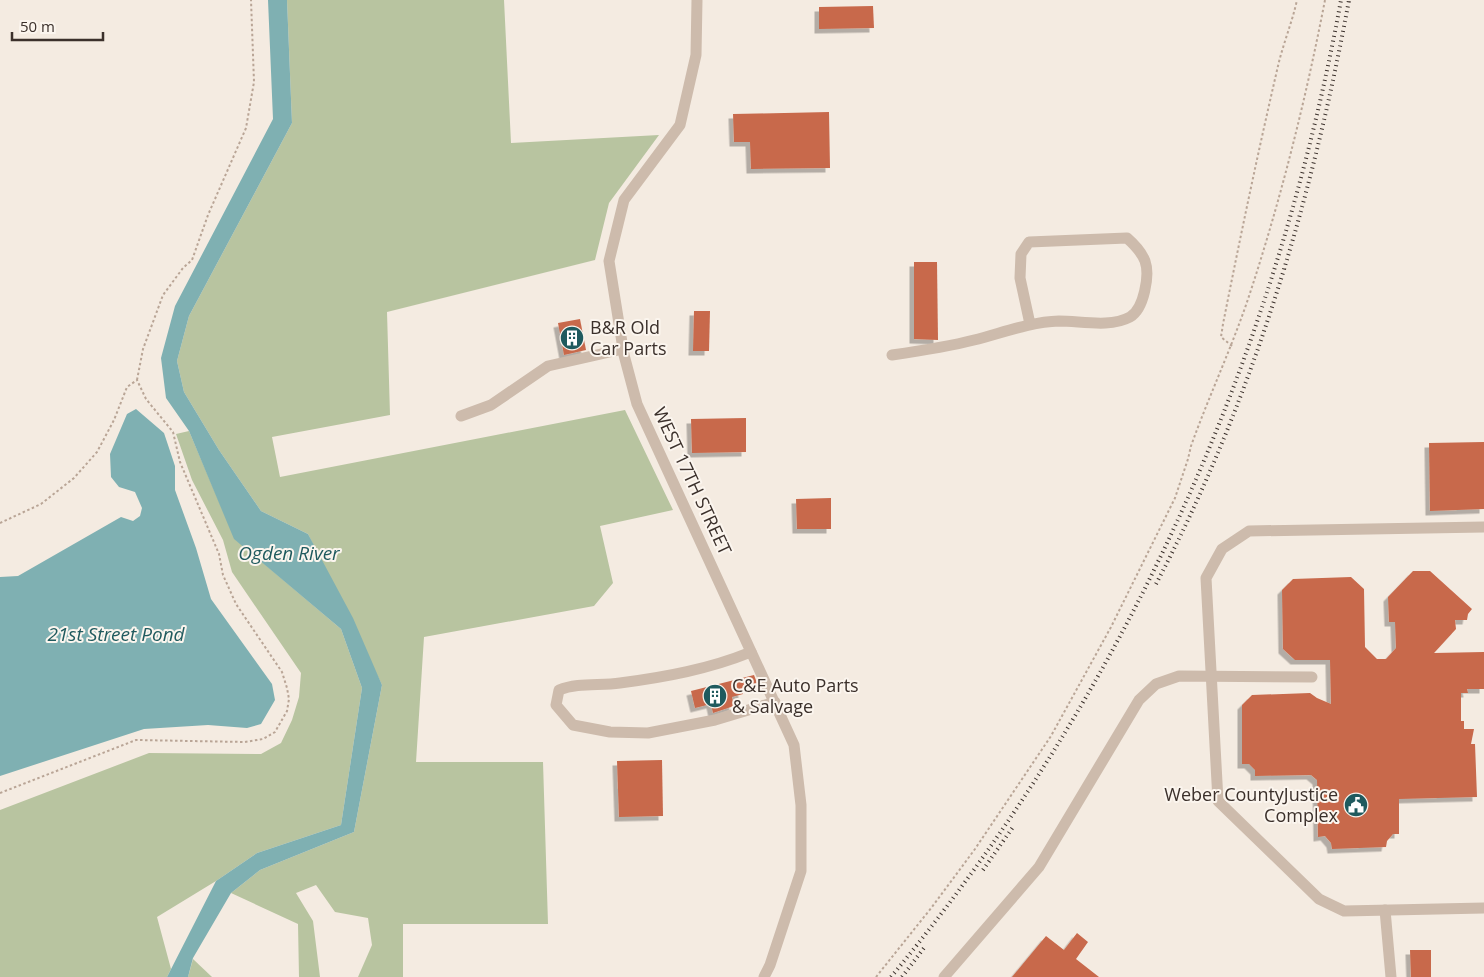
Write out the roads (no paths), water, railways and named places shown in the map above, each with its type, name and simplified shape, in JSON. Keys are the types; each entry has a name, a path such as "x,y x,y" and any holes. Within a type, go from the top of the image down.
{"street":[{"name":"WEST 17TH STREET","path":"697,0 696,55 680,125 624,200 609,261 623,349 637,404 794,745 801,805 801,871 770,966 764,977"},
{"path":"892,355 938,348 1030,324 1059,321 1114,322 1132,316 1142,302 1147,281 1146,263 1139,248 1127,238 1029,242 1021,254 1020,278 1030,324"},
{"path":"461,416 491,405 548,366 623,349"},
{"path":"1484,527 1249,532 1222,549 1206,578 1218,801 1319,900 1344,911 1484,908"},
{"path":"751,652 701,670 653,679 612,684 569,686 559,690 556,705 573,725 610,732 648,733 715,720 775,702"},
{"path":"944,977 1040,867 1139,700 1156,684 1179,676 1312,677"},
{"path":"1385,910 1391,977"}],"water":[{"name":"Ogden River","path":"268,0 287,0 292,123 189,316 177,361 184,392 219,450 261,511 308,534 353,618 382,685 354,832 260,870 231,893 193,958 188,977 167,977 216,881 257,853 341,825 362,688 341,629 234,539 189,431 166,398 161,358 175,306 273,119"},
{"name":"21st Street Pond","path":"136,409 164,433 175,466 175,490 196,548 211,599 272,684 275,700 261,724 247,728 208,725 144,729 0,776 0,577 18,576 121,517 133,521 140,516 142,508 135,492 119,487 111,477 110,454 127,414"}],"railway":[{"path":"891,977 975,869 1051,756 1119,638 1179,517 1231,393 1276,265 1312,134 1341,0"},
{"path":"1156,584 1190,515 1221,444 1275,299 1317,150 1349,0"},
{"path":"983,870 1013,827"},
{"path":"902,977 924,948"}],"place":[{"name":"B&R Old Car Parts","path":"572,338"},
{"name":"C&E Auto Parts & Salvage","path":"715,696"},
{"name":"Weber CountyJustice Complex","path":"1356,805"}]}
